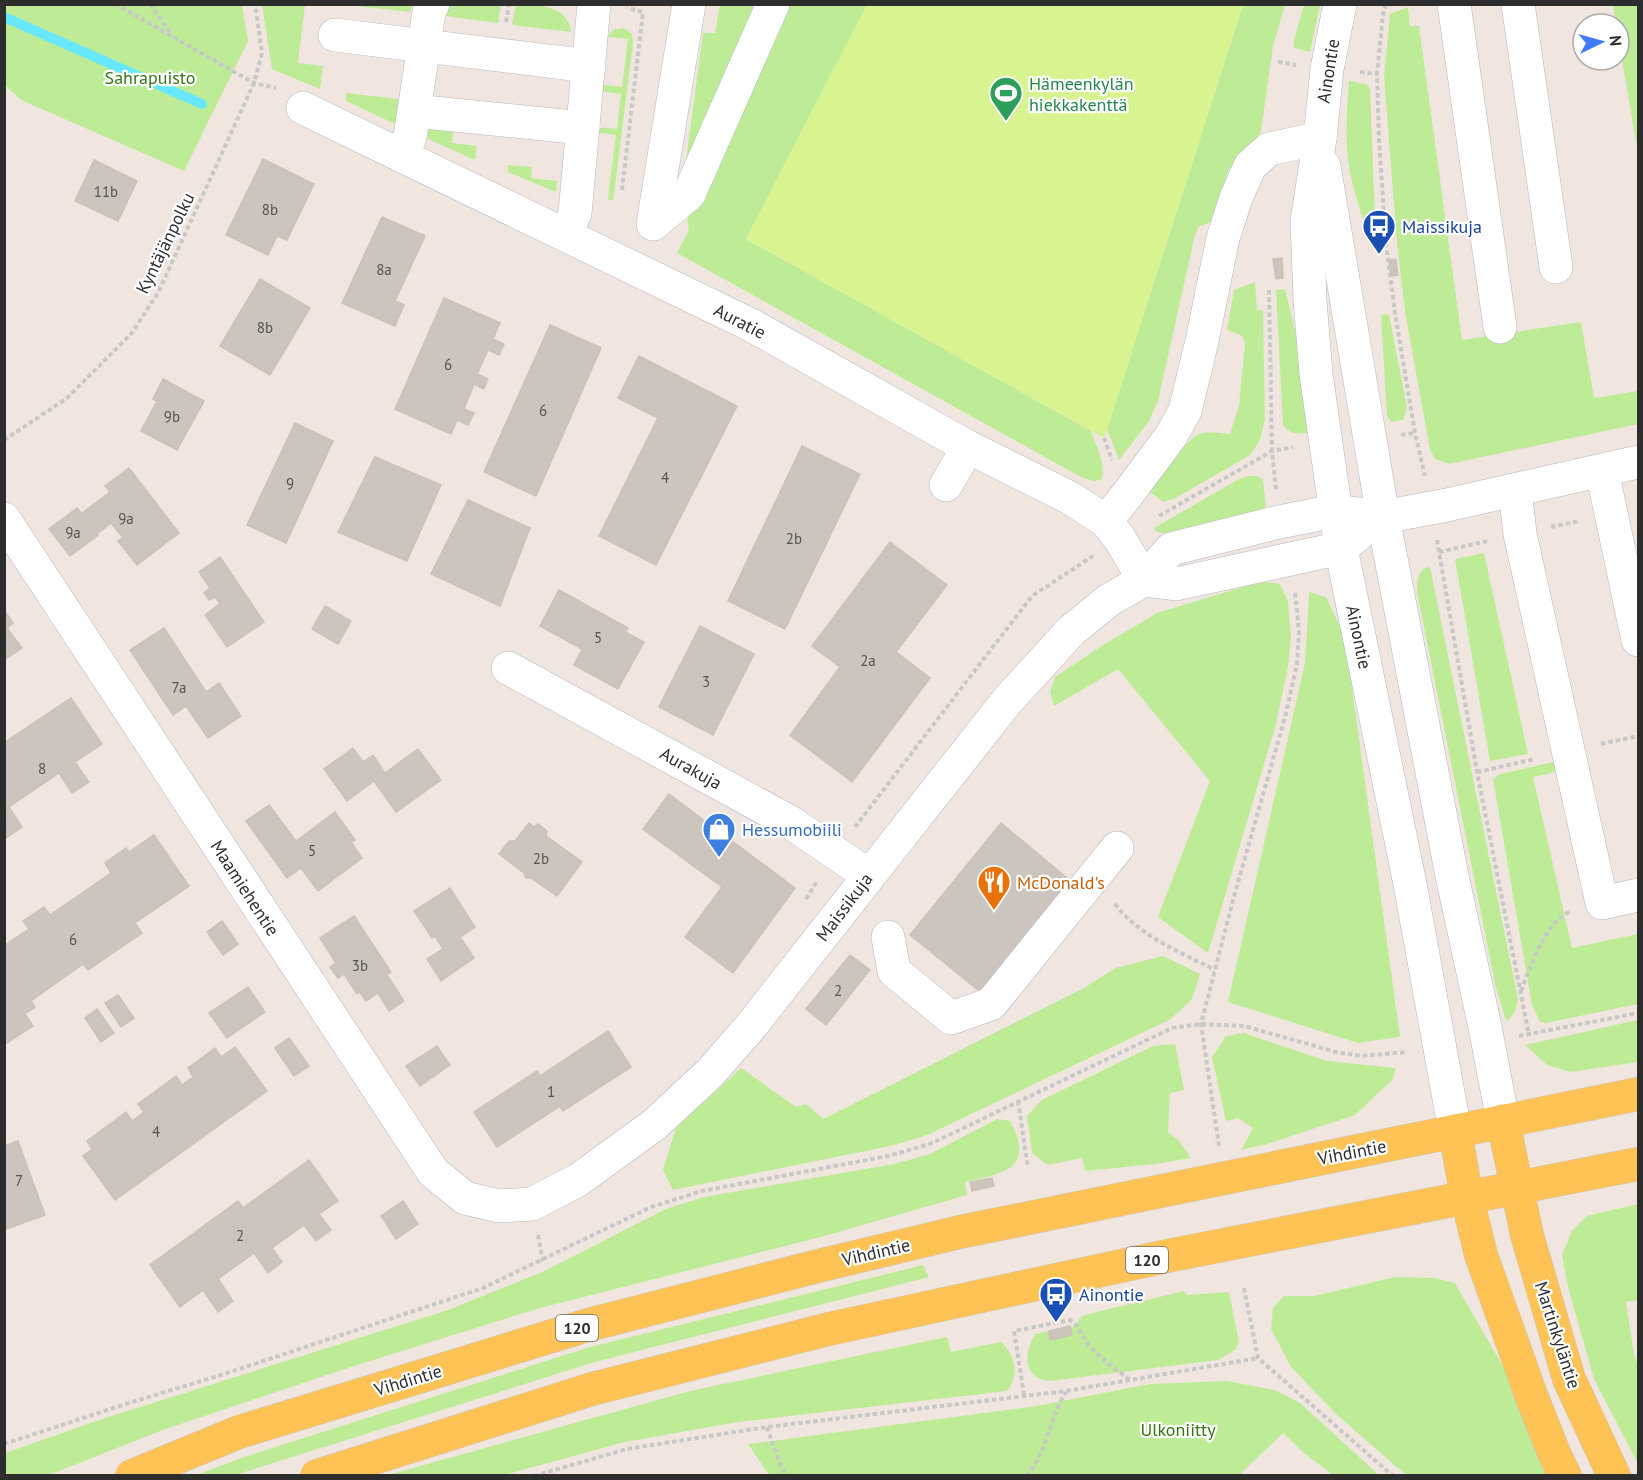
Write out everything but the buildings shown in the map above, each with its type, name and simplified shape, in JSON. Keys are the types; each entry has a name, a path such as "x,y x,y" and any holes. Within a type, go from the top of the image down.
{"main road":[{"name":"Vihdintie","path":"132,1476 239,1432 611,1319 818,1266 960,1232 1638,1094"},
{"name":"Martinkyläntie","path":"1503,1121 1527,1235 1569,1378 1614,1476"},
{"path":"1455,1131 1467,1198 1481,1255 1531,1395 1565,1476"},
{"name":"120","path":"317,1476 592,1389 829,1329 1172,1255 1638,1164"}],"street":[{"path":"402,156 410,137 429,12 433,4"},
{"path":"635,269 652,224 688,4"},
{"path":"652,224 689,194 773,4"},
{"name":"Ainontie","path":"1340,4 1327,69 1320,138 1307,221 1316,374 1341,548 1410,884 1455,1131"},
{"path":"1454,4 1500,327"},
{"path":"1518,4 1556,267"},
{"path":"566,235 575,213 589,66 607,6"},
{"path":"335,35 589,66"},
{"name":"Auratie","path":"303,108 753,326 968,447 1070,498 1106,521 1120,539 1144,580"},
{"path":"414,111 583,128"},
{"path":"1106,521 1171,436 1185,411 1223,238 1236,198 1250,166 1269,149 1320,138"},
{"name":"Ainontie","path":"1320,138 1383,517 1452,876 1503,1121"},
{"path":"946,485 968,447"},
{"name":"Maissikuja","path":"522,1206 532,1204 578,1180 654,1125 710,1073 771,1001 1007,701 1071,631 1109,600 1144,580 1172,549 1279,522 1335,511 1383,517 1638,462"},
{"path":"1602,471 1638,640"},
{"path":"1515,490 1520,534 1602,903 1638,895"},
{"name":"Maissikuja","path":"1144,580 1176,584 1341,548 1383,517"},
{"name":"Maamiehentie","path":"4,519 433,1172 465,1198 499,1206 522,1206"},
{"name":"Aurakuja","path":"508,668 790,822 868,875"},
{"path":"888,937 894,971 951,1018 990,1004 1117,848"}],"path":[{"path":"116,4 254,83 295,92 303,108"},
{"path":"150,4 172,36"},
{"name":"Kyntäjänpolku","path":"4,440 66,399 130,334 158,293 254,83 262,53 255,4"},
{"path":"506,24 509,4"},
{"path":"607,6 644,12 622,192"},
{"path":"1269,290 1272,451 1279,522"},
{"path":"1220,1152 1201,1024 1233,900 1285,717 1297,664 1298,621 1288,559"},
{"path":"803,903 835,853"},
{"path":"1094,875 1124,916 1155,939 1215,970"},
{"path":"1520,992 1540,943 1551,928 1567,913 1602,903"},
{"path":"1529,1035 1638,1013"},
{"path":"4,1444 483,1288 651,1207 702,1191 888,1156 930,1144 1172,1028 1201,1024 1244,1026 1336,1052 1361,1056 1397,1053"},
{"path":"1018,1101 1028,1168"},
{"path":"1244,1288 1258,1358 1393,1476"},
{"path":"1024,1395 1014,1331 1070,1320 1079,1327 1088,1344 1104,1360 1131,1380"},
{"path":"534,1476 627,1449 767,1427 1066,1391 1258,1358"},
{"path":"1026,1476 1038,1463 1056,1408 1066,1391"},
{"path":"767,1427 779,1462 787,1476"}],"green space":[{"name":"Sahrapuisto","path":"5,4 242,5 248,41 184,171 21,100 5,85"},
{"path":"412,4 410,12 347,5"},
{"name":"Hämeenkylän hiekkakenttä","path":"867,4 1243,5 1104,438 746,239"},
{"path":"262,5 305,5 298,63 323,66 320,89 272,69"},
{"path":"449,5 501,5 498,23 444,16"},
{"path":"516,5 551,8 569,23 571,32 512,25"},
{"path":"720,5 767,5 684,175 703,33 715,33"},
{"path":"783,5 867,5 746,239 1091,431 1102,462 1101,480 1093,481 1081,477 677,253 689,230 687,221"},
{"path":"1243,5 1285,5 1273,46 1261,131 1253,144 1239,156 1228,171 1213,221 1198,227 1158,401 1149,421 1119,460 1107,429"},
{"path":"1304,5 1320,5 1310,52 1294,48 1294,40"},
{"path":"1613,5 1638,5 1638,154 1624,72 1631,72 1631,12 1614,12"},
{"path":"1408,7 1410,26 1419,26 1462,340 1581,322 1594,398 1638,391 1638,424 1449,464 1435,459 1430,450 1405,312 1397,243 1384,77 1390,14"},
{"path":"624,28 632,34 633,44 613,201 608,199 616,135 593,132 593,127 617,129 621,94 597,91 598,84 622,87 628,39 607,37 614,29"},
{"path":"1349,81 1366,84 1370,89 1376,245 1372,246 1355,193 1348,160 1346,130"},
{"path":"346,93 399,99 395,124 346,101"},
{"path":"428,128 453,131 452,143 477,146 475,160 428,139"},
{"path":"508,165 532,167 531,178 557,181 556,192 508,172"},
{"path":"1255,282 1257,310 1263,310 1265,419 1260,440 1250,455 1174,499 1163,502 1150,492 1185,446 1201,433 1230,434 1239,405 1245,343 1242,336 1227,330 1234,290"},
{"path":"1285,289 1311,398 1314,432 1293,433 1283,425 1276,290"},
{"path":"1389,314 1407,408 1403,420 1391,422 1387,416 1381,315"},
{"path":"1257,476 1263,480 1266,507 1196,530 1168,533 1157,532 1154,528 1239,479"},
{"path":"1484,553 1528,754 1490,761 1455,559"},
{"path":"1430,567 1518,999 1515,1011 1508,1021 1496,988 1417,592 1420,573"},
{"path":"1267,582 1280,584 1288,601 1291,637 1288,667 1276,724 1208,953 1158,917 1210,781 1118,669 1054,706 1050,692 1055,677 1157,613 1249,585"},
{"path":"1309,592 1326,597 1345,637 1400,1037 1358,1043 1228,1002 1305,663"},
{"path":"1558,761 1560,771 1533,777 1572,948 1638,934 1638,1004 1546,1023 1540,1022 1532,1005 1493,779 1500,774"},
{"path":"1163,956 1200,974 1192,999 1171,1019 927,1135 895,1145 673,1190 663,1170 676,1128 741,1068 796,1107 806,1104 823,1119 1084,988 1115,968"},
{"path":"1638,1020 1638,1062 1570,1072 1547,1065 1525,1045"},
{"path":"1244,1033 1327,1061 1396,1068 1393,1079 1355,1115 1267,1144 1241,1150 1253,1128 1238,1118 1226,1121 1212,1057 1226,1036"},
{"path":"1175,1044 1184,1090 1170,1093 1168,1132 1179,1141 1191,1158 1085,1171 1082,1158 1048,1165 1032,1153 1027,1116 1042,1100 1153,1046"},
{"path":"997,1119 1010,1121 1017,1137 1019,1149 1017,1159 1003,1172 965,1182 967,1195 821,1237 540,1308 351,1367 160,1431 49,1475 5,1475 5,1453 105,1418 448,1310 540,1273 666,1209 704,1197 894,1164 930,1154"},
{"path":"1638,1204 1638,1300 1626,1302 1638,1366 1638,1464 1594,1379 1568,1287 1562,1255 1572,1231 1587,1216"},
{"path":"923,1265 929,1277 595,1362 235,1475 196,1475 244,1457 590,1347"},
{"path":"1395,1277 1435,1278 1455,1283 1505,1370 1550,1475 1406,1475 1337,1415 1291,1367 1271,1329 1273,1308 1284,1296 1314,1296"},
{"path":"1184,1291 1187,1295 1229,1292 1239,1342 1235,1350 1218,1360 1050,1381 1041,1379 1030,1370 1028,1356 1035,1334 1075,1326 1082,1316"},
{"path":"947,1337 951,1352 1001,1342 1010,1353 1015,1372 1007,1391 738,1422 625,1442 504,1475 388,1475 690,1391"},
{"name":"Ulkoniitty","path":"1227,1381 1275,1390 1300,1403 1379,1475 1333,1475 1304,1453 1283,1433 1238,1476 769,1475 748,1444 1036,1406 1150,1384"}],"waterway":[{"path":"4,17 202,104"}],"place":[{"name":"Hämeenkylän hiekkakenttä","path":"1006,122"},
{"name":"Maissikuja","path":"1379,255"},
{"name":"Hessumobiili","path":"719,858"},
{"name":"McDonald's","path":"994,911"},
{"name":"Ainontie","path":"1056,1323"}]}
